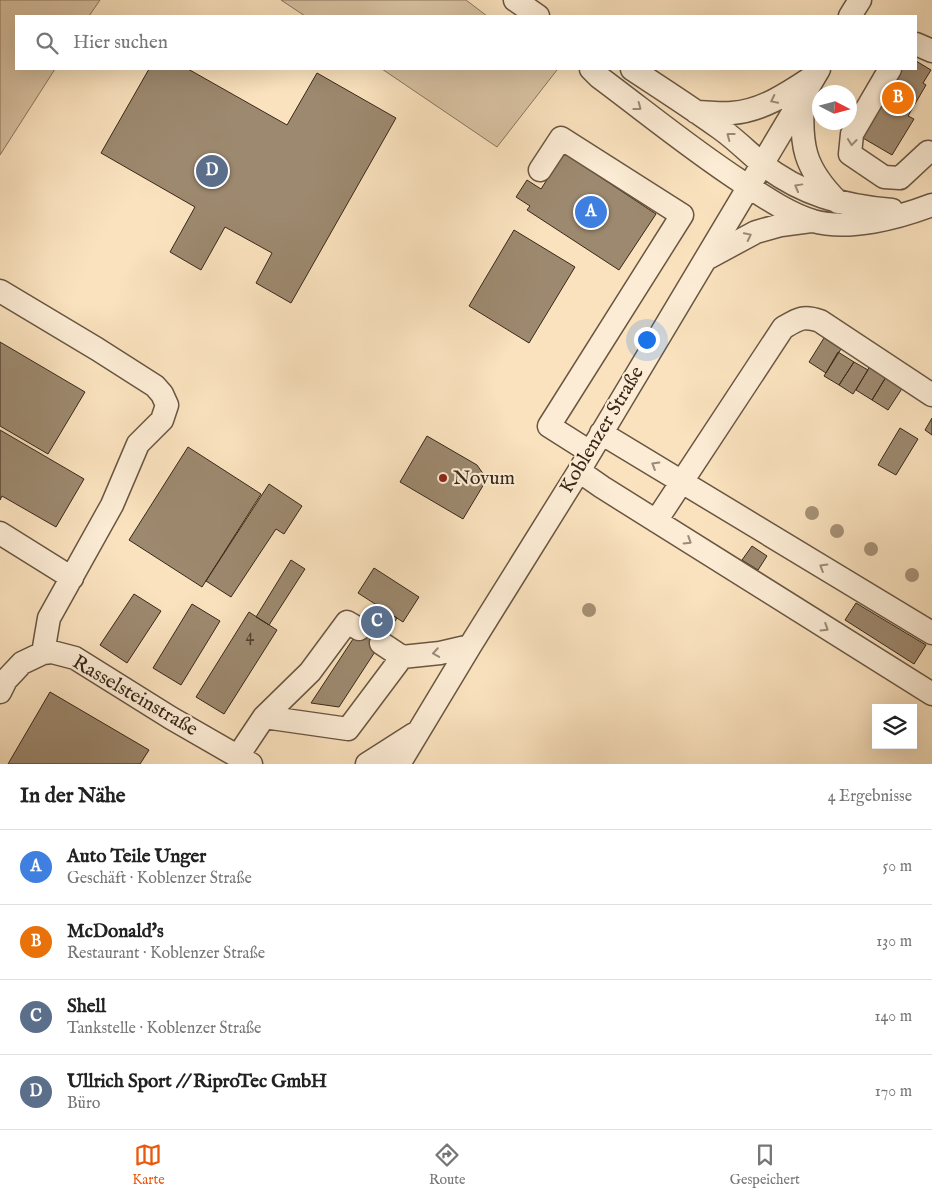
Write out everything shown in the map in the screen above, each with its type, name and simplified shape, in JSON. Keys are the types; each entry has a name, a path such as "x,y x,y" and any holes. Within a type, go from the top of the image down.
{"street":[{"path":"515,0 537,15"},
{"path":"851,15 860,0"},
{"path":"917,44 932,51"},
{"path":"592,70 711,161 789,211 814,221"},
{"path":"633,70 696,112 739,143 762,164 802,190 859,207 922,208"},
{"path":"889,70 852,134 850,154 884,177 900,178 928,152"},
{"path":"696,112 731,113 750,110 780,97 817,72"},
{"name":"Koblenzer Straße","path":"399,764 584,462 817,72"},
{"path":"803,96 801,122 804,153 823,187 838,202"},
{"path":"540,170 561,138 682,215 548,426 584,462 656,521 932,694"},
{"path":"705,259 756,232 781,225 814,221 859,224 922,208"},
{"path":"0,291 155,386 162,394 167,405 162,420 138,444 112,505 49,618 43,653 22,663 6,680 0,692"},
{"path":"656,521 783,328 797,319 808,317 820,321 932,395"},
{"path":"601,433 932,633"},
{"path":"0,534 72,578"},
{"path":"244,760 264,717 310,672 347,622 359,629"},
{"path":"381,643 402,656 440,653 470,646"},
{"name":"Rasselsteinstraße","path":"43,653 52,652 75,658 171,718 244,760"},
{"path":"264,717 348,729 402,656"},
{"path":"367,764 418,731"}],"shaded area":[{"path":"0,0 100,0 90,15 15,15 15,70 54,70 0,155"},
{"path":"281,0 466,0 486,15 304,15"},
{"path":"383,70 557,70 497,147"}],"building":[{"path":"917,62 931,70 923,83 926,85 908,116 914,119 892,155 856,134 893,70 917,70"},
{"path":"148,70 190,70 287,125 317,73 396,118 291,303 256,283 272,253 225,227 201,270 170,252 195,207 101,153"},
{"path":"564,153 656,214 619,270 527,210 530,206 516,197 527,180 541,189"},
{"path":"514,230 575,267 529,343 469,306"},
{"path":"824,338 841,349 826,373 809,362"},
{"path":"0,342 85,392 48,454 0,426"},
{"path":"838,352 854,362 839,385 824,376"},
{"path":"854,362 868,370 853,394 839,385"},
{"path":"870,366 886,377 872,400 856,390"},
{"path":"886,377 903,387 888,410 872,400"},
{"path":"932,418 932,435 925,430"},
{"path":"900,428 918,439 896,475 878,465"},
{"path":"0,430 84,479 56,527 2,496 0,500"},
{"name":"Novum","path":"427,436 477,465 484,475 484,484 463,519 400,482"},
{"path":"188,447 261,494 202,587 129,540"},
{"path":"269,484 302,506 284,534 276,529 231,597 206,581"},
{"path":"752,546 767,556 758,570 742,560"},
{"path":"291,560 305,569 269,625 256,617"},
{"path":"374,568 419,597 403,622 358,593"},
{"path":"134,594 161,611 127,663 100,645"},
{"path":"856,603 926,645 914,664 845,620"},
{"path":"192,604 220,621 181,685 153,668"},
{"path":"376,604 397,618 339,707 311,703"},
{"path":"249,612 277,630 224,714 196,697"},
{"path":"50,692 149,750 140,764 8,764"}],"place":[{"name":"McDonald's","path":"898,98"},
{"name":"Ullrich Sport // RiproTec GmbH","path":"212,171"},
{"name":"Auto Teile Unger","path":"591,212"},
{"name":"Novum","path":"443,478"},
{"name":"Shell","path":"377,622"}]}
